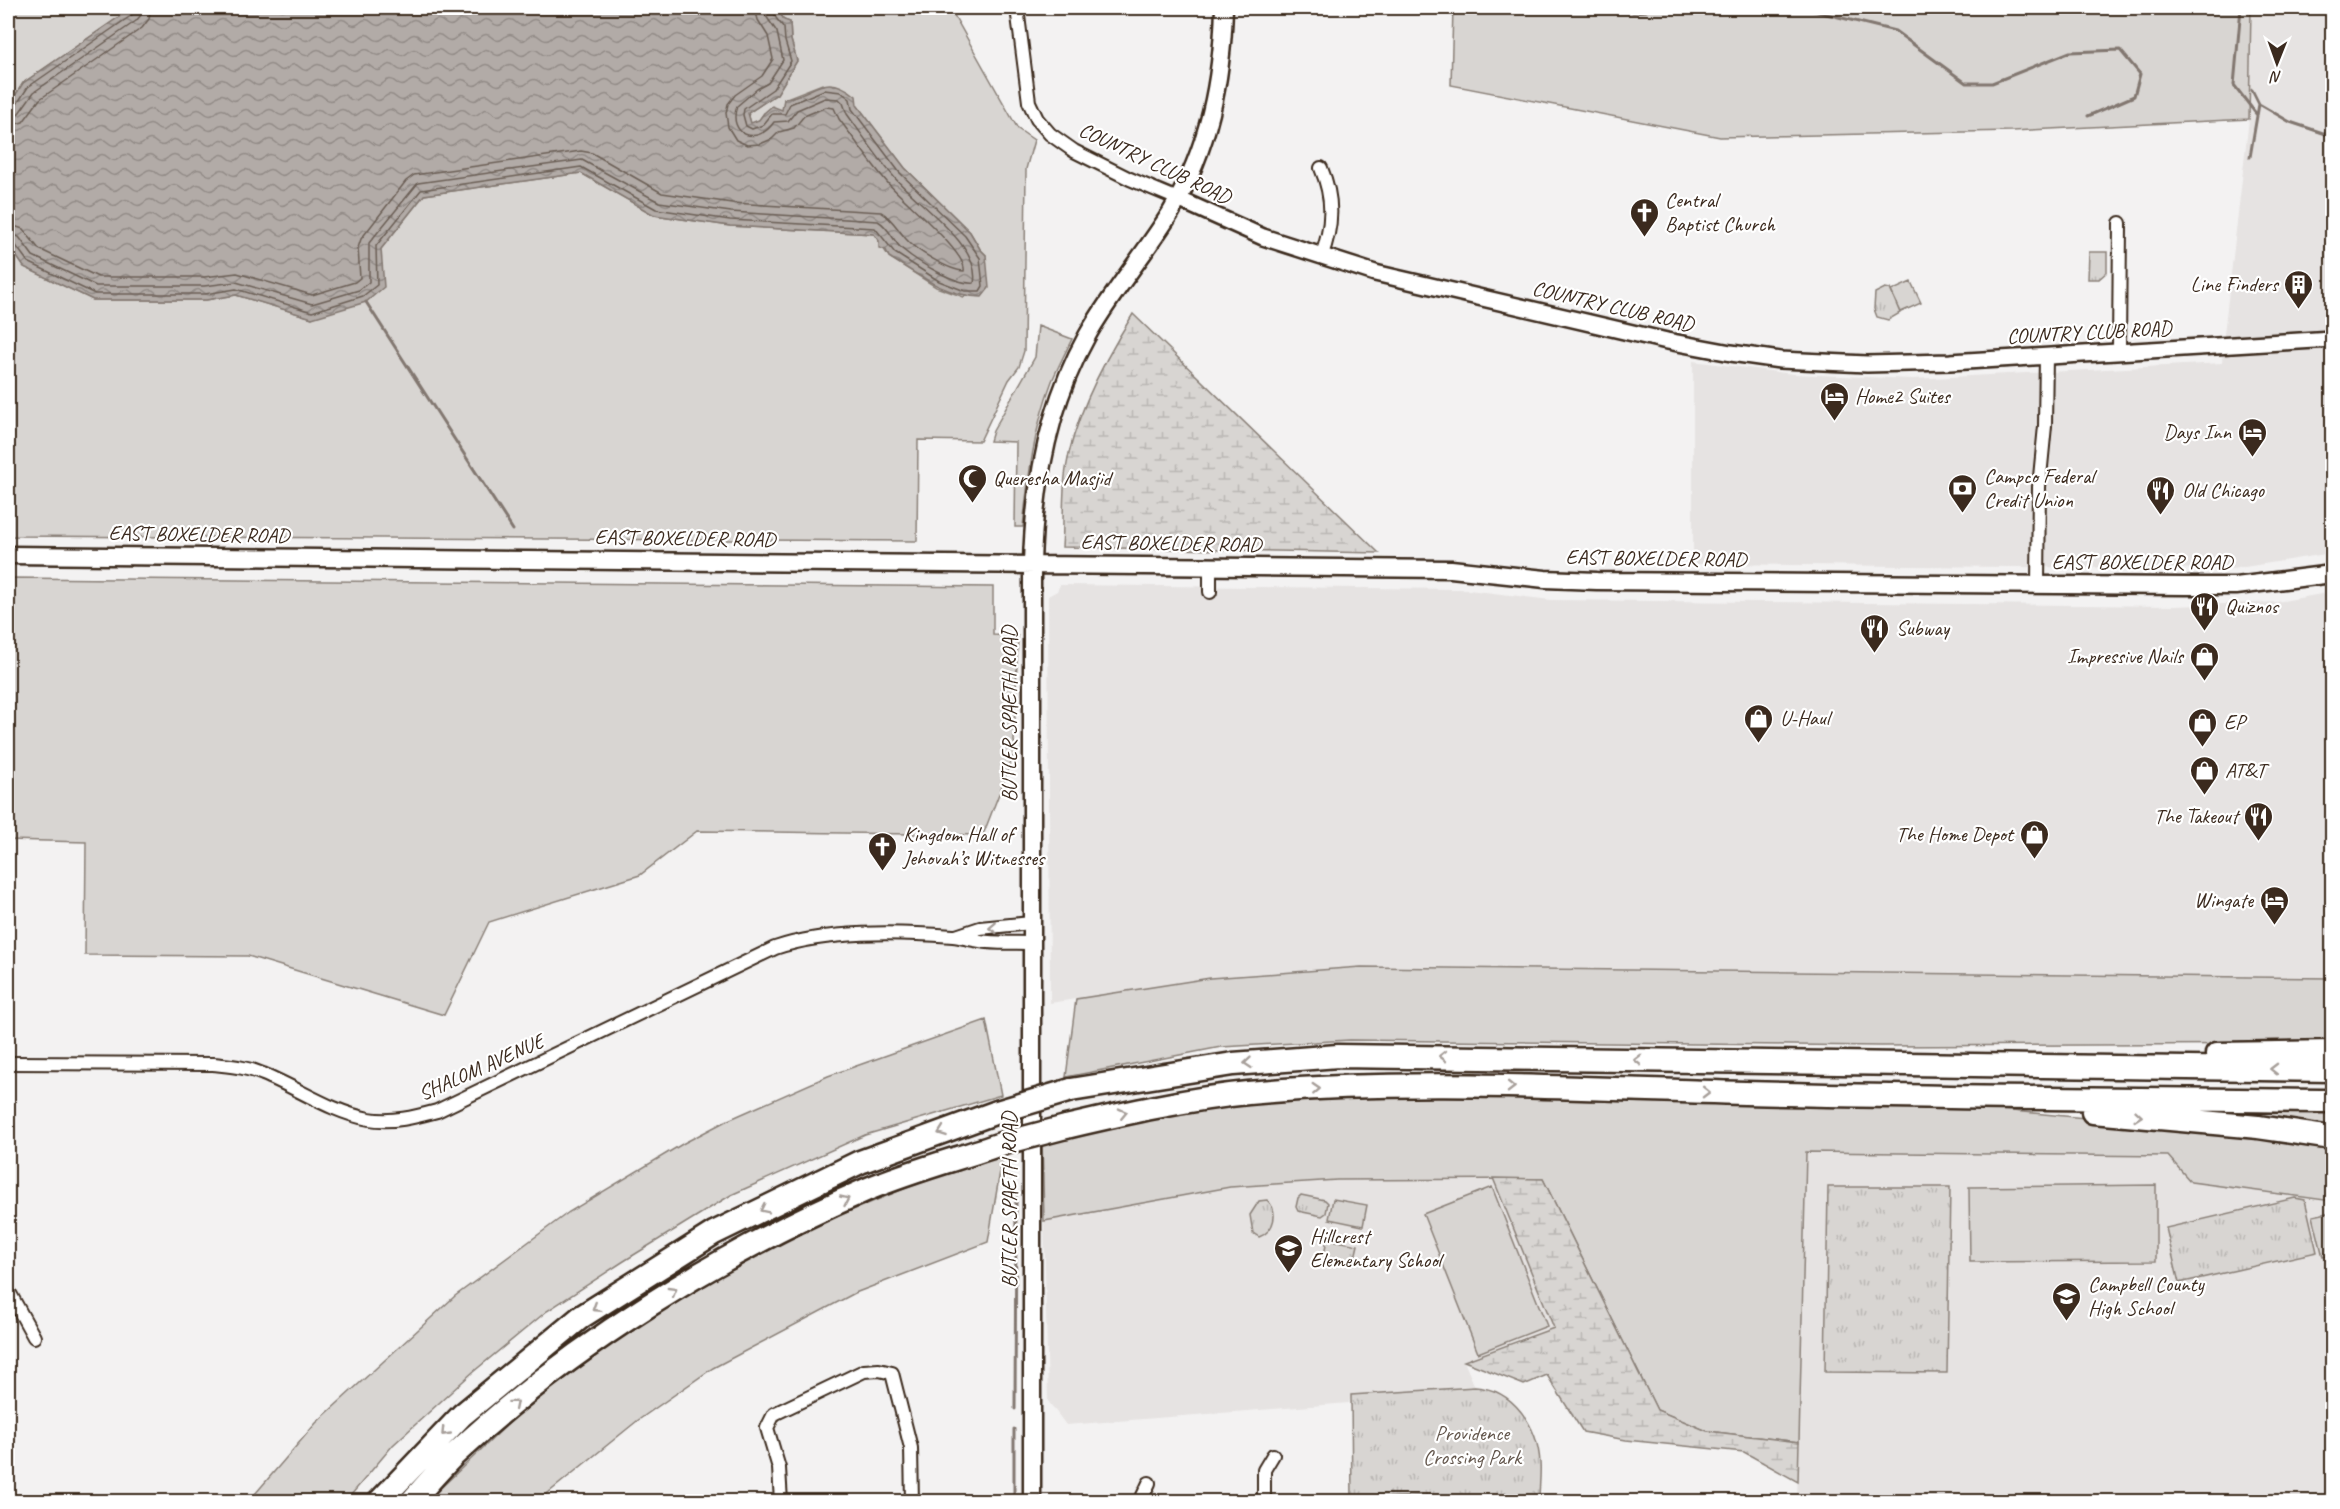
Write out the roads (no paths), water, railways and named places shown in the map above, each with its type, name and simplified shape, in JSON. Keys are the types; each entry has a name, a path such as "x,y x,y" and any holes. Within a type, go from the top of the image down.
{"highway":[{"path":"1802,1063 2332,1052"},
{"path":"379,1502 462,1415 581,1317 714,1233 860,1162 997,1112 1071,1090 1233,1064 1338,1056 2332,1070"},
{"path":"411,1502 454,1455 540,1383 651,1303 780,1230 870,1188 1001,1144 1141,1109 1246,1093 1360,1087 1496,1086 1891,1096 2332,1101"},
{"path":"1891,1096 2166,1118 2332,1138"}],"main road":[{"name":"BUTLER SPAETH ROAD","path":"1032,1502 1032,564 1042,460 1054,411 1087,336 1178,199 1206,133 1217,90 1223,53 1224,8"},
{"name":"EAST BOXELDER ROAD","path":"8,555 1450,569 1545,579 1606,581 2236,586 2332,574"}],"street":[{"name":"COUNTRY CLUB ROAD","path":"1017,8 1029,102 1037,119 1050,134 1074,151 1130,179 1263,237 1375,273 1667,341 1741,355 1788,360 1867,364 1950,362 2332,339"},
{"path":"1321,168 1332,204 1331,224 1321,257"},
{"path":"2120,223 2120,351"},
{"path":"2038,584 2038,487 2045,426 2046,356"},
{"path":"1210,567 1210,592"},
{"name":"SHALOM AVENUE","path":"955,936 980,928 1031,923"},
{"name":"SHALOM AVENUE","path":"8,1062 238,1066 262,1073 321,1102 370,1119 393,1120 437,1111 475,1095 765,953 800,940 835,935 955,936 981,942 1031,943"},
{"path":"8,1290 34,1337"},
{"path":"781,1502 779,1468 767,1428 774,1414 864,1371 879,1370 892,1374 911,1449 912,1502"},
{"path":"1264,1502 1264,1470 1273,1455"},
{"path":"1140,1502 1149,1483"}],"water":[{"path":"132,8 777,8 784,20 790,22 791,40 797,61 777,94 748,113 751,123 759,120 772,106 782,110 784,99 827,84 845,88 856,96 857,105 905,168 970,232 986,255 989,288 982,297 956,293 933,284 889,257 886,250 879,248 879,241 874,234 730,226 654,215 581,173 424,195 381,249 384,287 366,302 312,318 236,295 206,300 93,300 24,267 8,244 8,107 23,83"}],"waterway":[{"path":"1627,8 1633,12 1646,11 1647,8"},
{"path":"1802,8 1895,31 1966,83 1992,83 2070,52 2120,50 2140,74 2134,96 2088,116"},
{"path":"2241,8 2234,85 2257,115"},
{"path":"2252,90 2259,104"},
{"path":"2250,157 2259,104 2290,122 2332,136"},
{"path":"366,302 513,530"},
{"path":"1015,1409 1016,1197"},
{"path":"1014,1429 1014,1502"}],"place":[{"name":"Central Baptist Church","path":"1644,238"},
{"name":"Line Finders","path":"2299,310"},
{"name":"Home2 Suites","path":"1834,422"},
{"name":"Days Inn","path":"2252,458"},
{"name":"Queresha Masjid","path":"972,504"},
{"name":"Campco Federal Credit Union","path":"1963,514"},
{"name":"Old Chicago","path":"2161,516"},
{"name":"Quiznos","path":"2204,632"},
{"name":"Subway","path":"1875,654"},
{"name":"Impressive Nails","path":"2204,682"},
{"name":"U-Haul","path":"1759,744"},
{"name":"EP","path":"2203,748"},
{"name":"AT&T","path":"2204,796"},
{"name":"The Takeout","path":"2259,842"},
{"name":"The Home Depot","path":"2034,860"},
{"name":"Kingdom Hall of Jehovah’s Witnesses","path":"882,872"},
{"name":"Wingate","path":"2274,926"},
{"name":"Hillcrest Elementary School","path":"1289,1274"},
{"name":"Campbell County High School","path":"2067,1322"}],"park label":[{"name":"Providence Crossing Park","path":"1472,1445"}]}
